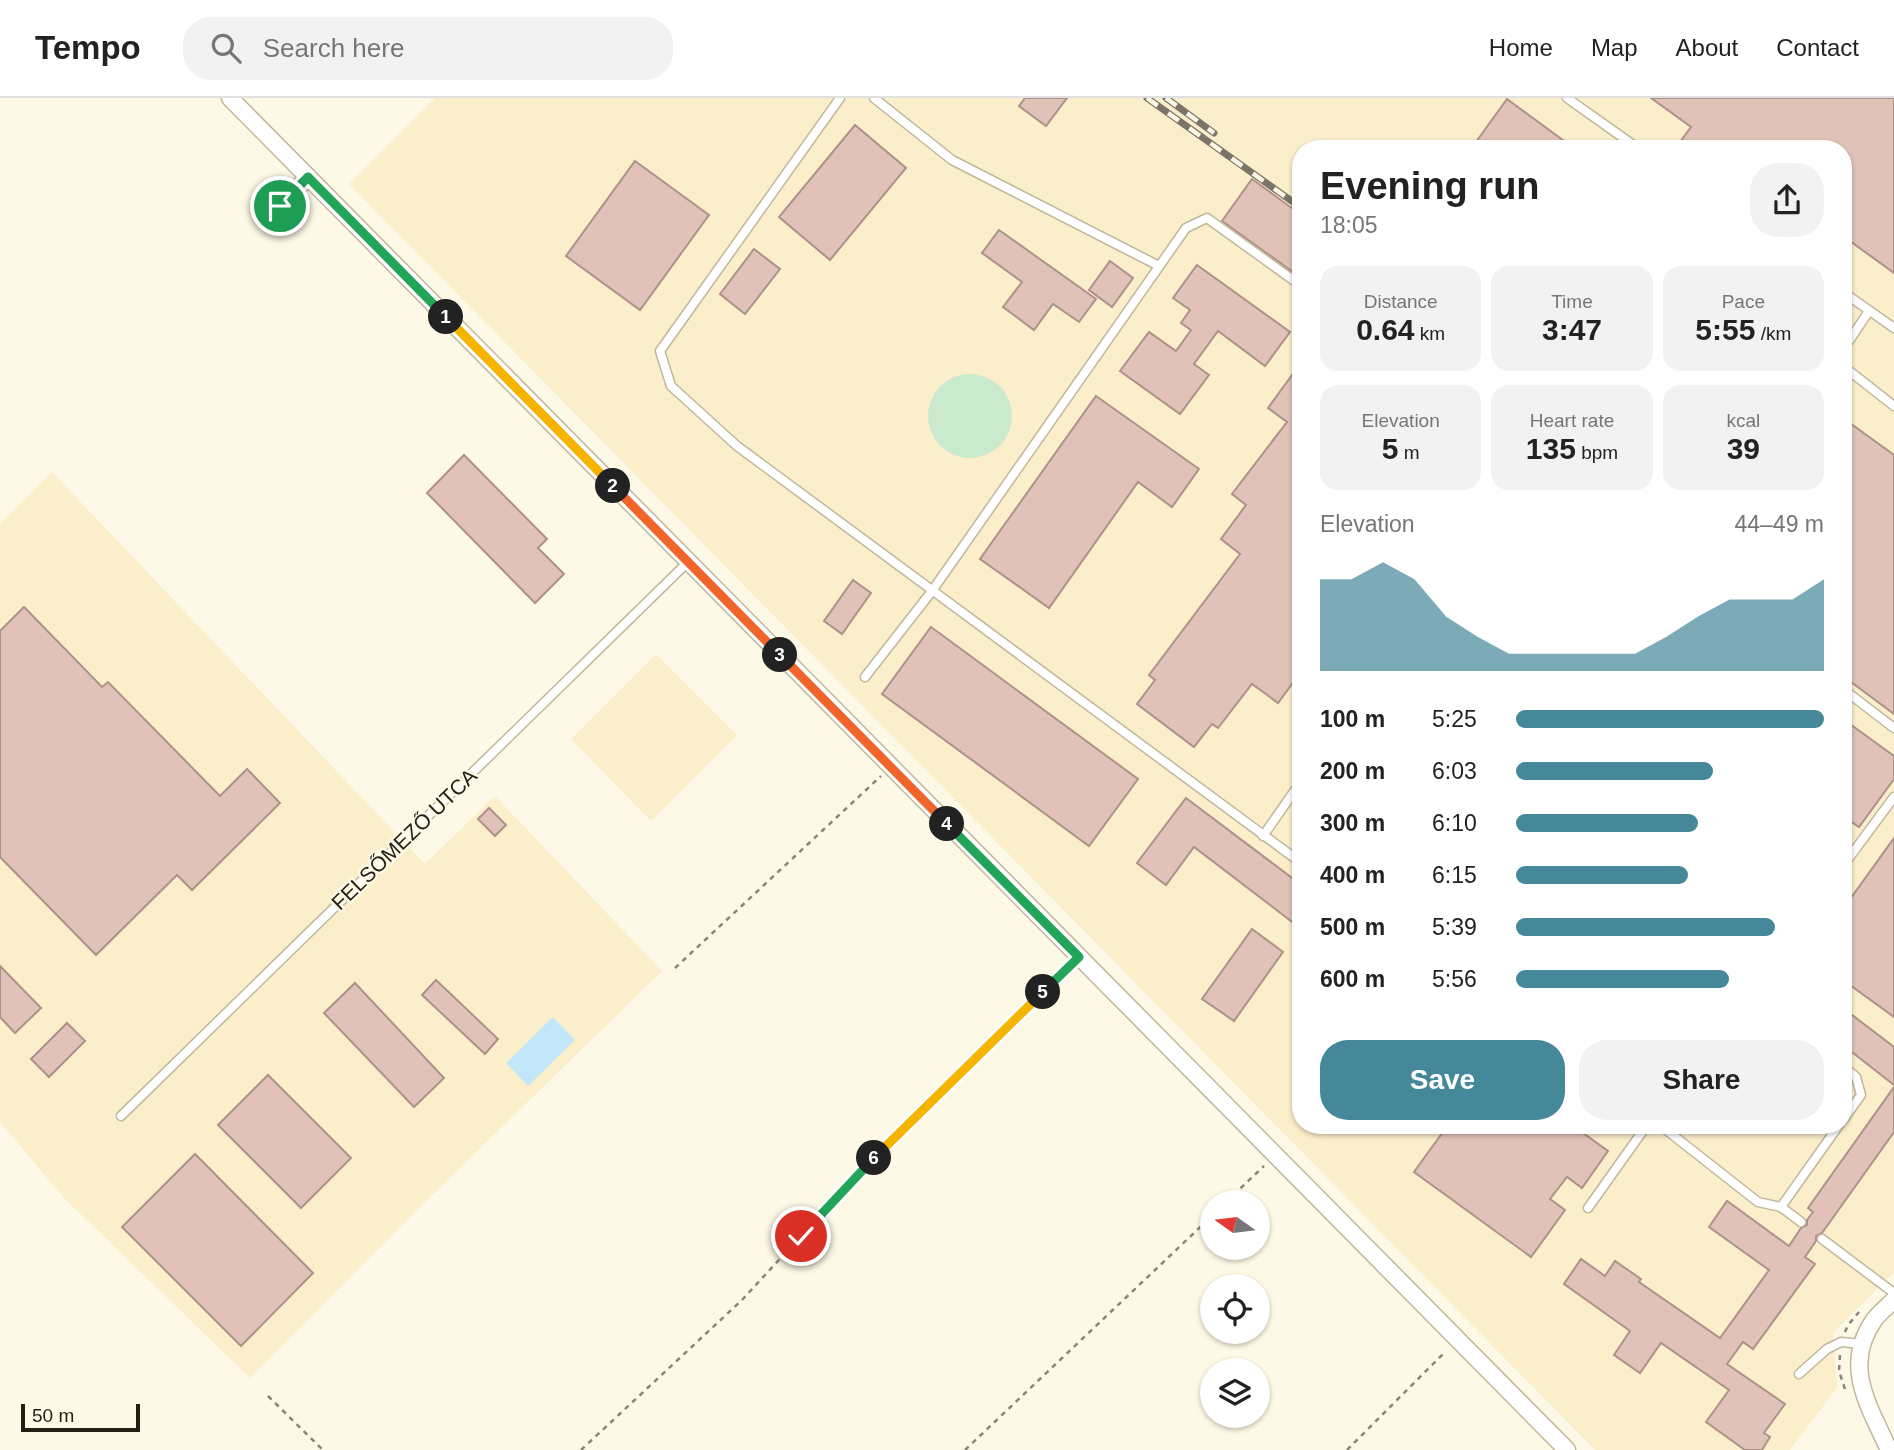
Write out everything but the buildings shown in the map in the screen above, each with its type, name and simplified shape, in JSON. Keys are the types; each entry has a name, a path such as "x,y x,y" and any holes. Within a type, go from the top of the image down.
{"street":[{"path":"230,98 1567,1450"},
{"path":"280,206 308,177"},
{"path":"1888,1450 1863,1392 1858,1368 1862,1344 1875,1319 1894,1300"}],"lane":[{"path":"840,98 660,351 671,386 737,446 1292,856"},
{"path":"874,98 952,160 1159,267"},
{"path":"1567,98 1626,140"},
{"path":"865,677 932,591 1186,228 1207,218 1292,279"},
{"path":"1852,299 1894,328"},
{"path":"1852,336 1869,311"},
{"path":"1852,373 1894,406"},
{"name":"FELSŐMEZŐ UTCA","path":"121,1116 688,562"},
{"path":"1852,696 1894,728"},
{"path":"1263,836 1292,794"},
{"path":"1852,854 1894,797"},
{"path":"1852,1074 1856,1077 1861,1095 1852,1108"},
{"path":"1588,1208 1641,1134"},
{"path":"1671,1134 1758,1202 1781,1207 1801,1222"},
{"path":"1781,1207 1833,1134"},
{"path":"1822,1239 1894,1293"},
{"path":"1799,1374 1827,1349 1841,1342 1862,1344"}],"path":[{"path":"675,968 891,767"},
{"path":"581,1450 742,1300 859,1173 1079,957"},
{"path":"1239,1190 1276,1156"},
{"path":"965,1450 1200,1227"},
{"path":"1347,1450 1458,1340"},
{"path":"268,1396 323,1450"}],"shaded area":[{"path":"435,98 1894,98 1894,1272 1833,1333 1837,1388 1790,1450 1595,1450 349,184"},
{"path":"52,472 425,864 495,796 662,971 425,1202 250,1378 64,1198 0,1122 0,524"},
{"path":"656,654 737,735 651,821 571,739"}],"green space":[{"path":"970,374 986,377 1000,386 1009,400 1012,416 1009,432 1000,446 986,455 970,458 954,455 940,446 931,432 928,416 931,400 940,386 954,377"}],"water":[{"path":"553,1017 575,1040 528,1086 506,1063"}],"railway":[{"path":"1147,98 1292,201"},
{"path":"1166,98 1214,133"}],"route":[{"path":"280,206 308,177 1079,957 859,1173 801,1236"}]}
